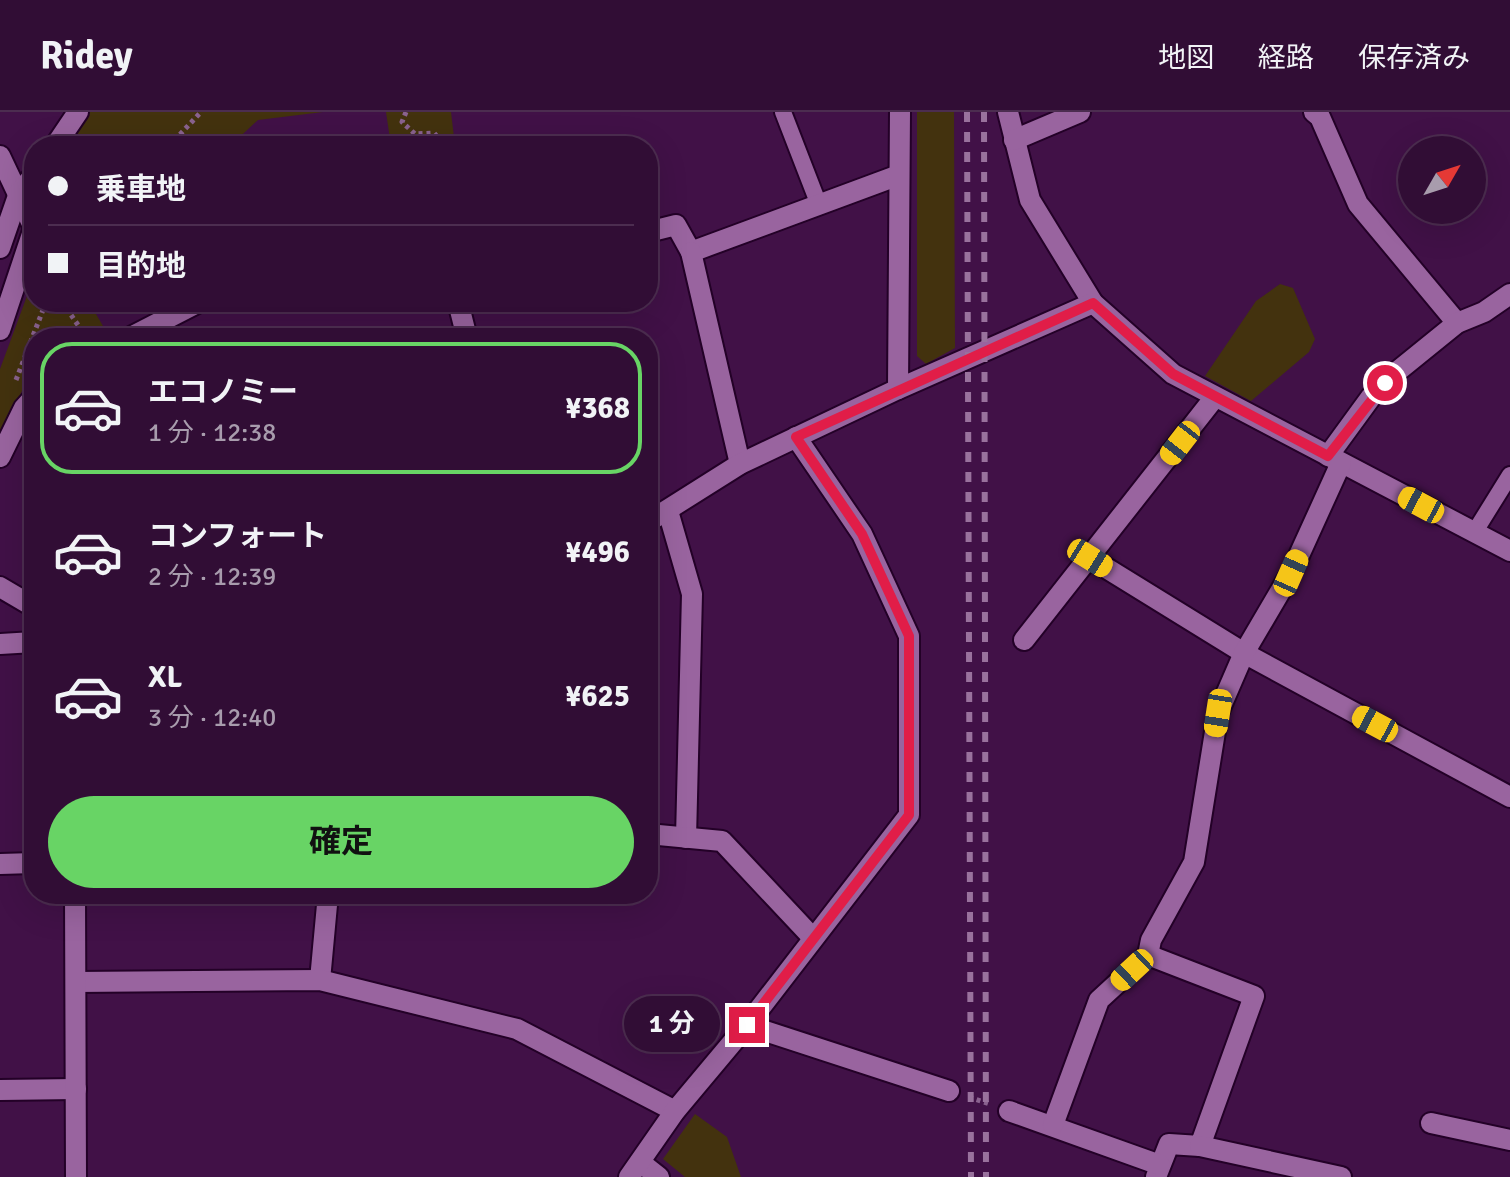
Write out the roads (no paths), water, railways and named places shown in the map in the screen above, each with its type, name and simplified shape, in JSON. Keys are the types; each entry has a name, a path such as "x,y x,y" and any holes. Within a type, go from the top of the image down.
{"street":[{"path":"62,136 78,112"},
{"path":"898,389 900,112"},
{"path":"1008,112 1030,200 1093,303 1173,374 1510,551"},
{"path":"1014,140 1080,112"},
{"path":"1314,112 1320,117 1358,204 1457,323"},
{"path":"0,156 24,205"},
{"path":"691,252 899,175"},
{"path":"0,248 19,193 24,187"},
{"path":"658,230 676,225 691,252 740,464"},
{"path":"0,330 24,258"},
{"path":"1053,1125 1099,1000 1148,955 1151,940 1194,862 1218,713 1244,653 1291,573 1334,460 1371,397 1457,323 1484,312 1510,294"},
{"path":"658,516 740,464 898,389 1093,303"},
{"path":"148,328 180,312"},
{"path":"1024,640 1215,397"},
{"path":"0,457 24,413"},
{"path":"659,1177 635,1170 675,1111 747,1025 909,815 909,636 862,534 796,437"},
{"path":"668,511 692,594 686,838"},
{"path":"1090,558 1244,653 1509,792"},
{"path":"0,587 24,601"},
{"path":"0,644 24,643"},
{"path":"658,835 722,841 813,938"},
{"path":"0,864 24,863"},
{"path":"75,904 76,1177"},
{"path":"320,980 327,904"},
{"path":"1148,955 1254,996 1200,1146"},
{"path":"76,982 320,980 517,1029 675,1111"},
{"path":"747,1025 949,1091"},
{"path":"0,1090 76,1089"},
{"path":"1009,1111 1053,1125 1158,1171 1169,1144 1200,1146 1341,1177"},
{"path":"1431,1123 1510,1140"}],"lane":[{"path":"783,112 819,205"},
{"path":"1474,533 1510,475"}],"railway":[{"path":"967,112 971,1177"},
{"path":"984,112 986,1177"}]}
